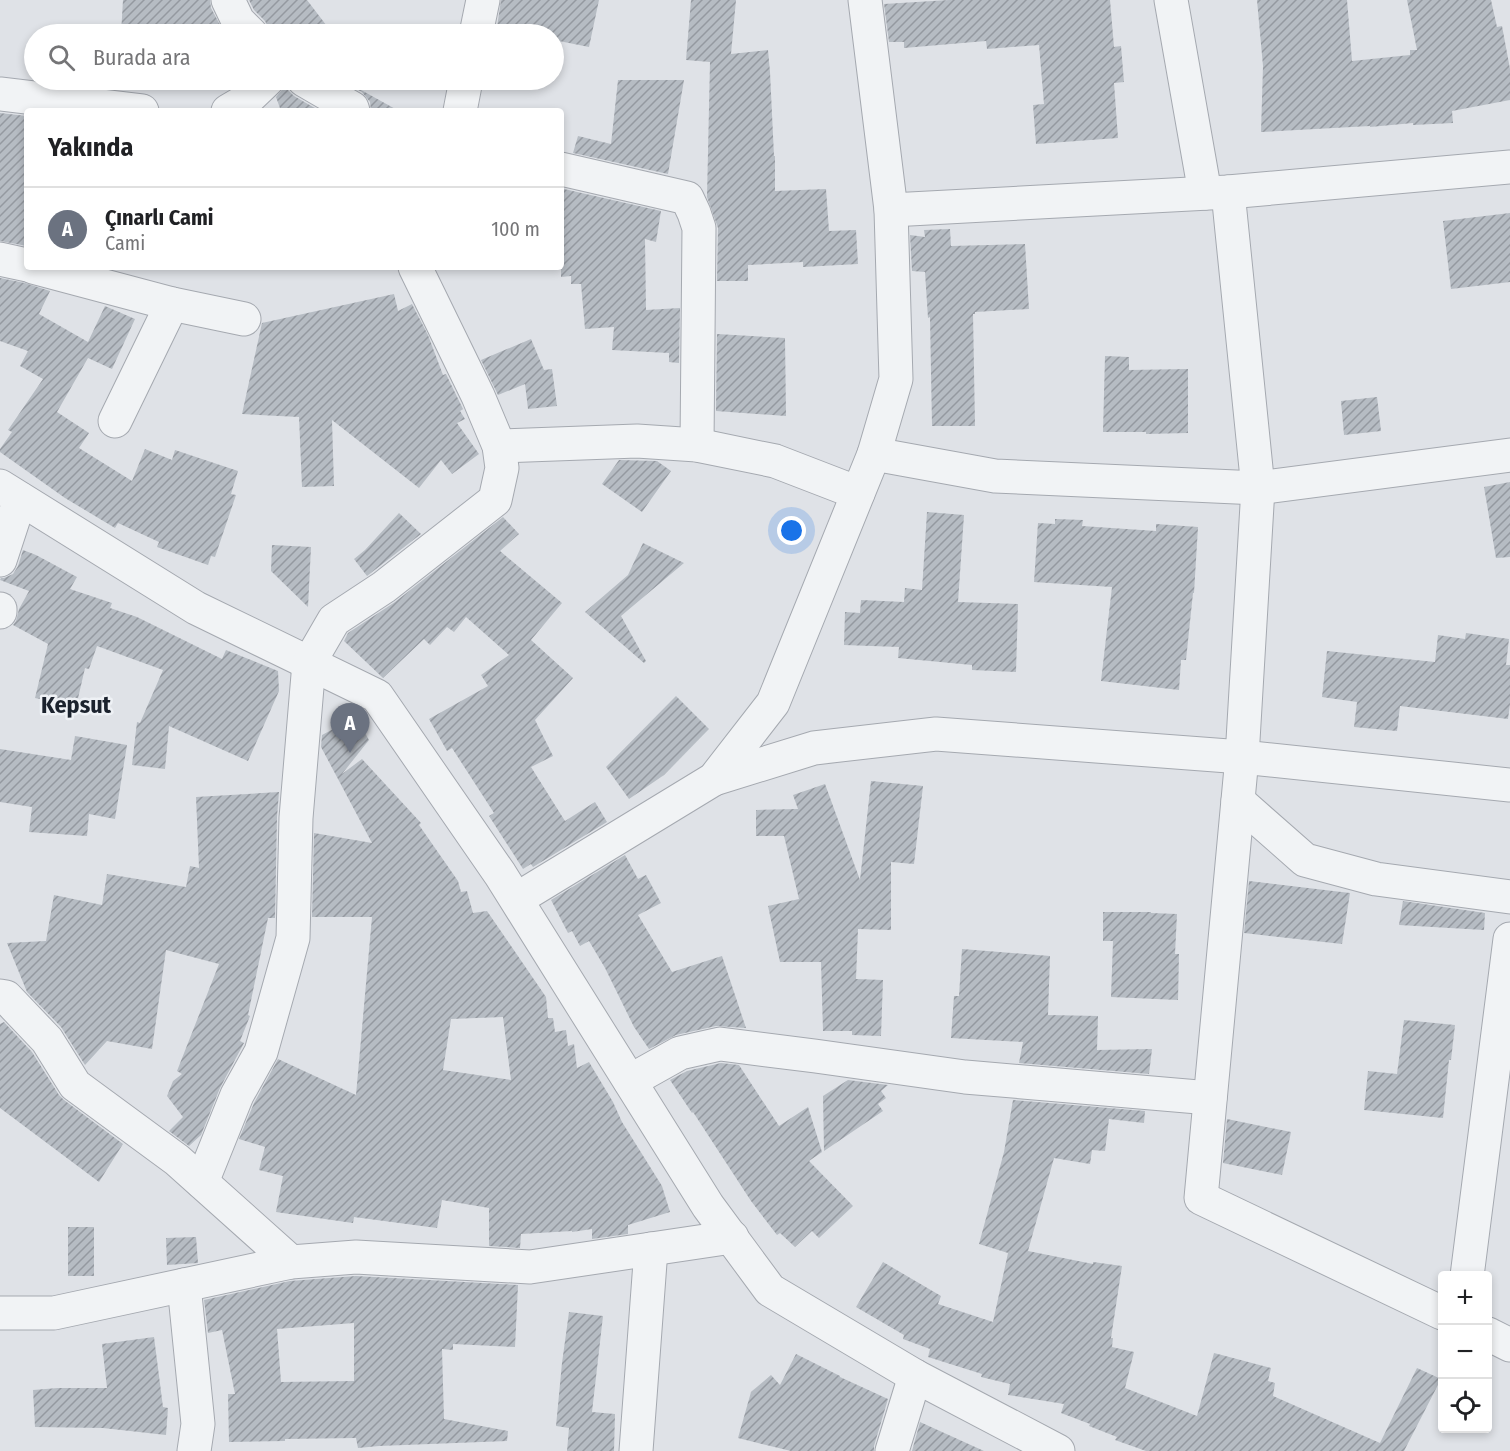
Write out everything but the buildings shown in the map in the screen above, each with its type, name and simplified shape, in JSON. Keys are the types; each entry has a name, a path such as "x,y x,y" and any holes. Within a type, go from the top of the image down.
{"street":[{"path":"228,0 241,24"},
{"path":"478,24 483,0"},
{"path":"714,779 773,703 874,454 896,379 891,210 864,0"},
{"path":"1171,0 1217,193 1258,488 1242,757 1201,1198 1438,1311"},
{"path":"233,108 257,90"},
{"path":"321,90 352,108"},
{"path":"461,108 464,90"},
{"path":"0,93 118,108"},
{"path":"891,210 1217,193 1510,166"},
{"path":"564,170 687,198 699,228 697,445"},
{"path":"0,259 24,264"},
{"path":"44,270 172,304 244,319"},
{"path":"202,1182 237,1095 261,1052 293,938 296,818 309,663 334,620 384,587 495,500 502,468 499,446 478,396 416,270"},
{"path":"115,421 172,304"},
{"path":"499,446 638,441 697,445 775,461 858,493"},
{"path":"874,454 995,476 1258,488 1510,455"},
{"path":"0,560 10,492 196,608 377,696 517,899 708,1206 770,1290 915,1376 1058,1451"},
{"path":"517,899 714,779 814,748 936,734 1242,757 1510,785"},
{"path":"1238,801 1305,860 1376,879 1510,897"},
{"path":"1468,1271 1510,939"},
{"path":"0,996 6,997 47,1040 75,1085 177,1160 291,1262"},
{"path":"630,1081 680,1053 720,1044 965,1077 1210,1098"},
{"path":"0,1313 54,1313 291,1262 356,1257 530,1267 732,1237"},
{"path":"636,1451 651,1248"},
{"path":"184,1285 198,1424 194,1451"},
{"path":"1492,1336 1510,1345"},
{"path":"892,1451 915,1376"}],"place":[{"name":"Çınarlı Cami","path":"350,753"}],"district":[{"name":"Kepsut","path":"76,705"}]}
